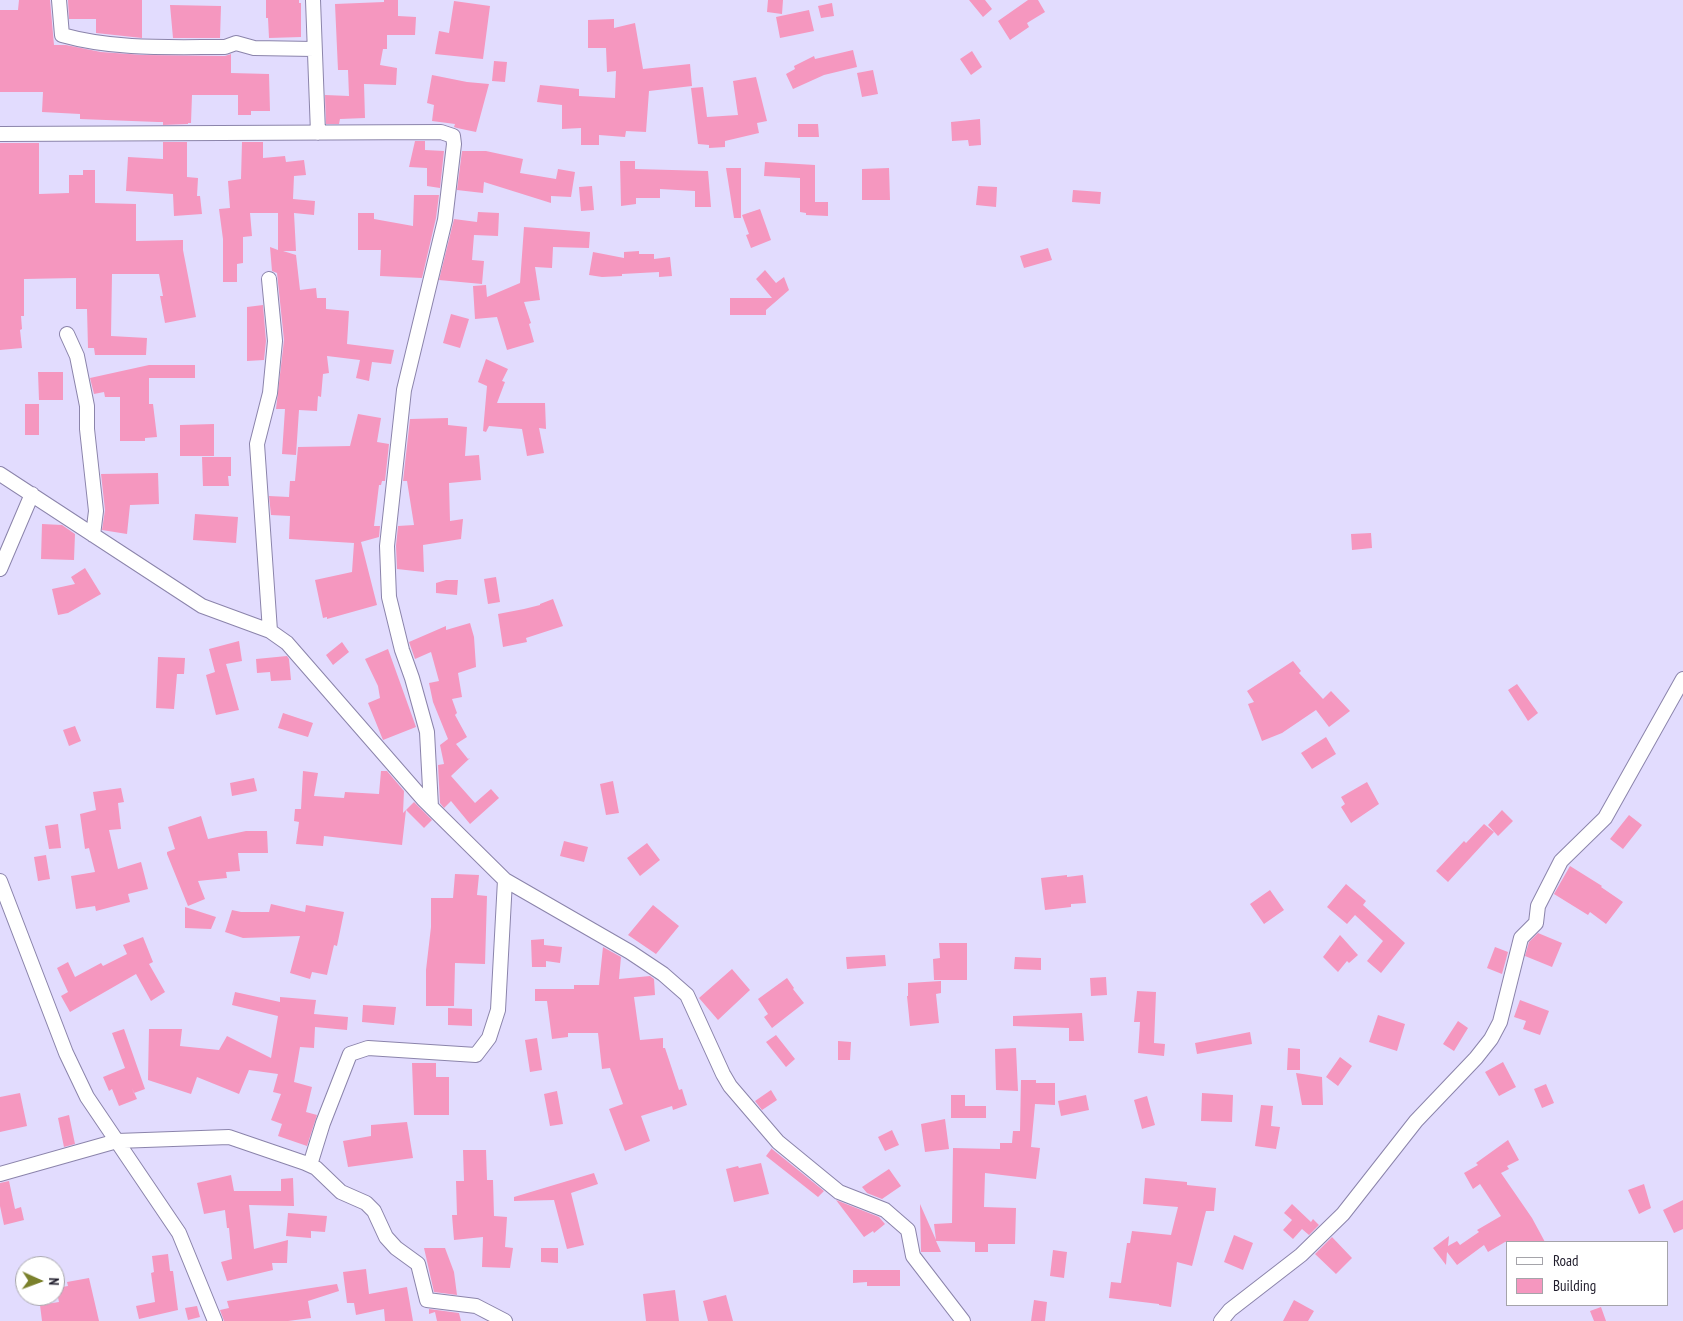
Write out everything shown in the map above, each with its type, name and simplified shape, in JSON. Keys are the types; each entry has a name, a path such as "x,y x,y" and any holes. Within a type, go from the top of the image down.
{"street":[{"path":"59,0 62,35 82,41 143,47 225,47 236,44 254,48 314,49"},
{"path":"313,0 318,133"},
{"path":"0,134 441,132 453,136 454,144 445,220 404,390 386,546 389,597 402,650 427,732 431,807"},
{"path":"269,279 275,342 270,393 257,444 270,631"},
{"path":"66,334 76,356 87,406 87,429 96,511 93,535"},
{"path":"0,474 202,606 270,631 287,643 431,807 504,880 630,952 663,974 687,995 730,1086 778,1142 839,1192 885,1210 908,1230 912,1256 962,1321"},
{"path":"0,569 32,494"},
{"path":"1221,1321 1230,1310 1301,1256 1343,1214 1416,1122 1476,1058 1491,1039 1500,1022 1521,938 1536,923 1538,906 1561,861 1605,818 1683,678"},
{"path":"310,1165 323,1123 350,1054 368,1048 476,1054 489,1038 498,1010 504,880"},
{"path":"0,881 66,1053 87,1097 179,1233 215,1321"},
{"path":"0,1174 117,1141 229,1137 310,1165 316,1168 341,1192 366,1203 374,1211 386,1236 396,1248 418,1264 427,1300 476,1306 504,1321"}],"building":[{"path":"19,0 50,0 54,45 66,45 101,52 143,55 225,56 231,54 231,73 269,74 270,111 251,111 251,115 238,115 238,95 192,95 191,123 188,124 163,125 163,122 80,119 80,114 42,112 43,92 0,92 0,10 18,10"},
{"path":"68,0 142,0 142,38 96,33 96,19 69,19"},
{"path":"266,0 299,0 299,3 301,3 301,37 269,38"},
{"path":"384,0 398,0 398,16 416,17 415,35 387,35 387,49 383,49 380,65 397,68 396,85 364,84 365,118 340,119 339,124 326,124 325,95 349,96 348,70 338,70 335,4 384,2"},
{"path":"768,0 783,0 782,14 767,12"},
{"path":"969,0 985,0 992,9 983,17"},
{"path":"1028,0 1038,0 1045,12 1027,23 1029,27 1010,40 998,21"},
{"path":"454,1 490,6 483,59 435,54 439,31 449,33"},
{"path":"832,3 834,16 821,18 818,6"},
{"path":"170,5 221,6 220,38 173,38"},
{"path":"809,10 814,31 780,38 776,17"},
{"path":"614,19 614,28 635,23 643,69 690,64 692,86 649,91 646,132 626,131 625,137 599,135 599,145 581,145 581,128 562,129 562,105 537,102 540,85 579,89 579,96 615,98 616,71 607,72 606,48 588,48 588,20"},
{"path":"853,50 857,67 824,75 793,89 786,74 795,69 794,66 814,56 815,59"},
{"path":"972,51 982,67 971,75 960,59"},
{"path":"494,61 507,62 505,82 492,81"},
{"path":"873,70 878,94 862,97 857,73"},
{"path":"432,75 489,84 476,132 454,127 455,124 432,121 434,105 427,103"},
{"path":"756,77 767,121 757,123 759,133 725,141 725,147 709,148 709,145 698,144 691,88 703,87 707,117 738,115 733,81"},
{"path":"980,119 981,145 969,146 968,140 952,141 951,122"},
{"path":"798,124 818,124 819,137 798,137"},
{"path":"415,141 425,141 425,150 444,151 440,188 427,186 427,168 409,167"},
{"path":"163,142 187,142 187,177 198,178 197,196 200,196 202,214 174,216 173,194 126,191 128,157 163,159"},
{"path":"242,142 263,142 263,158 285,156 286,162 304,160 306,175 294,176 293,199 315,201 314,215 294,213 296,251 283,251 296,255 300,290 316,288 317,298 326,298 326,309 349,311 347,344 394,350 391,364 372,362 369,381 356,378 360,360 327,356 329,373 323,374 321,397 318,396 317,411 299,410 296,455 282,454 285,409 276,409 284,340 277,273 272,271 270,247 278,250 278,213 250,213 252,236 243,237 243,263 237,264 237,282 223,282 223,239 219,209 230,208 228,181 241,179"},
{"path":"0,143 39,143 39,194 69,193 69,175 83,175 83,170 95,170 95,203 136,204 136,241 183,240 183,250 196,317 165,323 160,296 163,296 159,274 112,274 111,336 147,338 146,355 95,355 94,348 88,348 87,309 76,309 76,278 24,279 24,316 21,316 22,329 20,330 22,348 0,350"},
{"path":"462,151 486,151 523,159 520,173 556,179 558,169 575,172 571,197 551,196 551,203 484,182 483,193 457,190"},
{"path":"620,161 635,161 635,169 708,171 711,207 695,207 695,191 660,189 660,198 636,198 636,204 621,206"},
{"path":"765,162 815,165 815,202 828,202 828,216 806,215 806,213 800,212 800,178 764,176"},
{"path":"726,168 741,168 741,218 734,218"},
{"path":"889,168 890,200 862,200 862,169"},
{"path":"592,186 594,210 581,211 579,187"},
{"path":"978,186 997,187 996,207 976,205"},
{"path":"1073,190 1101,192 1100,204 1072,202"},
{"path":"414,195 439,195 436,218 422,278 380,276 381,250 358,250 358,213 374,213 374,219 413,226"},
{"path":"760,209 771,240 751,248 746,235 749,234 742,215"},
{"path":"478,212 499,213 498,236 474,235 472,260 484,261 482,284 439,280 454,219 477,222"},
{"path":"524,227 590,232 589,248 553,247 552,268 535,267 540,300 524,302 531,323 529,324 534,342 507,350 497,317 475,319 473,286 486,285 487,297 520,283"},
{"path":"1048,248 1052,260 1024,268 1020,256"},
{"path":"639,251 639,254 654,254 654,259 670,257 672,276 659,277 659,272 602,277 589,275 593,252 624,258 624,252"},
{"path":"765,270 776,283 784,277 789,290 766,310 766,315 730,315 730,298 772,298 756,279"},
{"path":"263,305 266,341 264,360 247,361 247,307"},
{"path":"451,314 469,319 460,348 443,343"},
{"path":"486,359 508,369 502,381 505,382 497,403 545,403 546,429 539,428 544,453 527,456 522,429 489,426 486,432 483,431 487,386 478,382"},
{"path":"149,365 195,365 195,378 149,378 149,404 153,404 157,437 145,438 145,441 120,441 120,397 105,397 104,392 94,394 90,378"},
{"path":"38,372 63,372 63,400 39,400"},
{"path":"25,404 39,404 39,435 25,435"},
{"path":"358,414 381,418 377,442 389,444 385,481 382,481 381,485 379,485 374,526 380,526 379,537 361,542 377,605 327,619 327,617 323,618 315,580 352,572 354,543 289,539 290,516 271,515 269,496 289,497 290,481 295,481 298,447 350,446"},
{"path":"448,418 448,425 467,427 465,456 479,455 481,480 449,483 450,521 463,519 461,539 423,545 424,572 397,569 396,546 398,526 414,525 407,481 403,481 410,419"},
{"path":"214,424 214,456 180,456 180,425"},
{"path":"202,457 231,457 231,476 228,476 229,486 203,486"},
{"path":"158,473 159,504 130,505 127,534 102,530 105,510 101,474"},
{"path":"195,514 238,517 236,543 193,540"},
{"path":"42,524 62,525 75,534 74,560 41,559"},
{"path":"1371,533 1372,548 1352,550 1351,534"},
{"path":"85,568 101,594 68,613 58,615 52,589 75,584 71,577"},
{"path":"496,577 500,602 488,604 484,579"},
{"path":"446,580 458,580 457,595 436,593 436,583"},
{"path":"553,599 563,626 526,638 527,642 503,647 498,614 540,605"},
{"path":"470,623 474,637 476,667 458,673 462,697 452,699 457,713 455,715 467,737 456,744 468,759 470,758 451,776 475,803 491,789 499,798 470,824 451,801 444,808 440,803 438,765 444,764 440,745 448,739 433,702 429,683 439,681 431,652 415,659 409,642 446,626 446,630"},
{"path":"239,641 242,661 226,664 239,710 216,715 206,675 215,672 209,649"},
{"path":"342,642 349,652 333,665 326,655"},
{"path":"388,649 416,727 383,740 368,703 380,698 378,686 365,659"},
{"path":"287,656 291,680 271,681 270,672 257,673 256,659"},
{"path":"158,657 185,658 184,674 177,674 174,709 156,708"},
{"path":"1293,661 1301,671 1299,673 1323,699 1331,691 1350,711 1329,727 1316,710 1282,733 1262,741 1248,704 1254,702 1247,691"},
{"path":"1517,684 1538,713 1528,721 1508,690"},
{"path":"283,713 313,723 308,737 278,728"},
{"path":"75,726 81,741 69,746 63,730"},
{"path":"1326,737 1336,754 1312,769 1301,753"},
{"path":"303,771 318,773 314,796 344,798 345,792 379,794 381,771 387,771 404,791 403,813 406,810 402,845 324,836 323,846 296,844 299,822 294,821 295,809 301,809"},
{"path":"254,778 257,791 232,796 230,783"},
{"path":"613,781 619,813 606,815 600,784"},
{"path":"1367,782 1379,804 1351,823 1341,807 1345,804 1341,797"},
{"path":"121,788 124,802 118,803 121,829 109,830 118,869 141,862 148,889 128,894 130,902 96,911 95,906 76,909 71,876 95,872 89,848 85,849 80,814 96,810 93,792"},
{"path":"414,802 432,820 424,828 406,810"},
{"path":"1502,810 1513,821 1498,836 1488,825"},
{"path":"1629,815 1642,825 1623,849 1610,839"},
{"path":"201,816 208,839 246,831 267,831 268,853 238,853 240,871 226,872 227,878 198,881 205,899 188,906 167,854 167,852 175,849 168,827"},
{"path":"58,824 61,848 49,849 45,826"},
{"path":"1484,824 1494,832 1448,882 1436,871 1464,841 1466,843"},
{"path":"564,841 588,847 584,862 560,856"},
{"path":"647,843 660,860 640,876 627,858"},
{"path":"46,855 50,879 38,881 34,857"},
{"path":"1570,866 1623,902 1606,924 1590,912 1588,915 1554,894"},
{"path":"455,874 479,875 477,895 487,896 485,964 455,963 454,1006 426,1006 426,970 431,927 431,898 453,898"},
{"path":"1067,875 1067,877 1083,875 1086,903 1071,904 1071,907 1045,910 1041,878"},
{"path":"1346,884 1366,901 1363,905 1405,943 1381,973 1367,961 1383,941 1355,915 1347,924 1327,907"},
{"path":"1270,890 1284,910 1264,924 1250,904"},
{"path":"271,904 305,912 306,905 344,912 337,946 334,945 327,975 312,972 310,979 290,973 300,936 243,938 225,932 232,910 241,912 269,912"},
{"path":"653,905 679,926 656,954 628,935"},
{"path":"185,907 216,917 211,929 185,928"},
{"path":"1538,933 1562,943 1552,967 1525,956 1529,942"},
{"path":"1340,935 1358,955 1349,963 1347,961 1338,972 1323,957"},
{"path":"143,937 153,962 149,964 165,992 151,1001 136,974 70,1012 61,996 68,992 57,968 68,962 75,977 101,963 103,966 127,954 123,945"},
{"path":"544,939 544,945 562,947 560,963 546,961 546,967 532,967 531,940"},
{"path":"939,943 967,943 967,980 934,980 933,959 940,958"},
{"path":"603,947 621,957 619,979 650,976 654,979 655,995 634,997 640,1040 663,1038 663,1048 665,1048 679,1090 682,1089 687,1105 673,1110 672,1106 641,1116 650,1141 625,1151 609,1109 623,1104 610,1068 602,1069 598,1033 568,1033 568,1037 552,1039 547,1001 535,1001 535,989 574,989 574,985 599,985"},
{"path":"1495,947 1508,952 1502,974 1487,968"},
{"path":"885,955 886,966 847,969 846,957"},
{"path":"1015,957 1041,958 1041,970 1014,969"},
{"path":"732,969 750,990 718,1020 699,998"},
{"path":"1106,977 1107,995 1091,996 1090,978"},
{"path":"787,978 804,1003 772,1028 764,1017 768,1014 758,999"},
{"path":"941,981 941,993 936,994 939,1023 910,1026 907,996 908,983"},
{"path":"1137,991 1156,992 1154,1043 1165,1044 1164,1056 1138,1053 1140,1022 1134,1022"},
{"path":"235,992 280,1002 280,997 316,1000 314,1014 348,1017 347,1030 315,1027 314,1048 300,1047 294,1082 312,1087 306,1112 317,1115 307,1146 278,1136 282,1124 271,1120 281,1094 273,1092 278,1074 249,1070 239,1094 197,1077 191,1094 148,1080 149,1029 182,1029 180,1046 219,1050 227,1036 271,1058 278,1016 232,1005"},
{"path":"1520,1000 1549,1011 1540,1035 1523,1029 1526,1021 1514,1017"},
{"path":"363,1005 396,1007 394,1025 362,1022"},
{"path":"448,1008 472,1009 472,1026 448,1025"},
{"path":"1082,1013 1084,1041 1069,1041 1069,1028 1013,1026 1013,1016"},
{"path":"1378,1015 1405,1024 1397,1051 1369,1042"},
{"path":"1458,1021 1468,1028 1454,1051 1443,1044"},
{"path":"124,1029 145,1089 134,1093 137,1099 119,1106 112,1089 109,1091 103,1077 125,1068 112,1033"},
{"path":"1250,1032 1252,1044 1197,1054 1195,1043"},
{"path":"776,1035 795,1059 786,1067 766,1042"},
{"path":"537,1038 542,1070 530,1072 525,1040"},
{"path":"838,1041 851,1042 850,1060 838,1060"},
{"path":"1016,1048 1018,1091 996,1090 995,1049"},
{"path":"1288,1048 1300,1049 1300,1070 1287,1070"},
{"path":"1340,1057 1352,1066 1338,1086 1326,1077"},
{"path":"1503,1062 1516,1087 1499,1096 1485,1072"},
{"path":"412,1063 436,1063 436,1077 449,1077 449,1115 414,1115"},
{"path":"1296,1073 1322,1077 1323,1105 1302,1105"},
{"path":"1021,1080 1036,1080 1036,1083 1055,1083 1055,1105 1035,1104 1031,1147 1040,1148 1036,1179 985,1173 984,1207 1016,1208 1015,1244 988,1244 988,1252 975,1252 975,1242 936,1241 941,1252 921,1252 920,1204 936,1240 934,1224 952,1223 953,1148 1000,1149 1000,1143 1012,1143 1013,1131 1020,1131"},
{"path":"1546,1084 1554,1103 1542,1108 1534,1089"},
{"path":"771,1090 777,1100 762,1110 755,1101"},
{"path":"557,1091 563,1124 550,1126 544,1094"},
{"path":"20,1093 27,1126 0,1132 0,1097"},
{"path":"1202,1093 1233,1095 1232,1122 1201,1121"},
{"path":"951,1095 965,1095 965,1106 986,1106 986,1118 951,1118"},
{"path":"1086,1095 1089,1110 1061,1116 1058,1101"},
{"path":"1147,1096 1155,1125 1142,1129 1134,1100"},
{"path":"1261,1105 1273,1106 1271,1126 1280,1127 1276,1149 1255,1146"},
{"path":"69,1115 75,1144 64,1147 58,1118"},
{"path":"945,1119 949,1149 925,1152 921,1124"},
{"path":"407,1122 413,1158 348,1167 343,1141 371,1136 371,1125"},
{"path":"892,1130 899,1145 885,1151 878,1137"},
{"path":"1508,1140 1519,1160 1507,1166 1509,1169 1501,1173 1532,1218 1544,1241 1506,1241 1488,1252 1484,1245 1457,1265 1447,1252 1446,1265 1433,1248 1449,1236 1448,1246 1457,1241 1460,1245 1479,1232 1477,1230 1501,1216 1480,1184 1473,1189 1464,1173 1478,1165 1476,1163"},
{"path":"772,1148 824,1191 818,1197 766,1156"},
{"path":"463,1150 486,1150 487,1180 493,1180 494,1216 507,1217 505,1247 513,1248 510,1268 482,1267 483,1237 454,1240 452,1215 457,1215 456,1181 464,1181"},
{"path":"761,1163 769,1194 734,1202 726,1169"},
{"path":"889,1169 901,1186 882,1199 867,1193 862,1187"},
{"path":"594,1173 598,1184 571,1193 584,1245 567,1249 554,1200 514,1201 514,1197"},
{"path":"231,1175 234,1191 281,1191 281,1179 293,1178 294,1206 249,1205 254,1249 288,1240 287,1263 272,1263 273,1270 227,1281 221,1262 232,1259 225,1210 204,1214 197,1183"},
{"path":"1145,1178 1187,1182 1187,1185 1216,1188 1214,1211 1206,1211 1192,1266 1177,1262 1171,1307 1109,1298 1111,1282 1121,1283 1127,1243 1130,1243 1132,1231 1171,1235 1178,1207 1143,1204"},
{"path":"9,1181 15,1209 21,1207 24,1220 4,1225 0,1206 0,1183"},
{"path":"1644,1184 1651,1208 1639,1214 1628,1190"},
{"path":"836,1200 879,1217 885,1224 874,1233 873,1231 864,1237"},
{"path":"1683,1200 1683,1229 1674,1233 1663,1210"},
{"path":"1292,1204 1311,1222 1313,1219 1319,1225 1309,1235 1302,1229 1293,1239 1283,1230 1292,1220 1284,1213"},
{"path":"288,1213 327,1216 325,1232 311,1231 311,1238 286,1236"},
{"path":"1234,1235 1253,1243 1243,1270 1224,1262"},
{"path":"1332,1237 1352,1258 1336,1274 1315,1254"},
{"path":"424,1248 445,1248 454,1272 457,1295 434,1292"},
{"path":"541,1248 558,1248 558,1263 541,1262"},
{"path":"1053,1250 1067,1252 1064,1278 1050,1276"},
{"path":"168,1254 170,1271 173,1271 178,1310 139,1319 136,1306 155,1302 151,1273 154,1272 152,1256"},
{"path":"366,1269 369,1294 407,1287 413,1321 385,1321 384,1309 356,1315 354,1303 347,1303 343,1272"},
{"path":"853,1270 900,1270 900,1286 867,1286 867,1282 853,1283"},
{"path":"89,1278 99,1321 42,1321 40,1306 65,1306 65,1286 68,1286 67,1282"},
{"path":"337,1284 339,1291 308,1301 311,1318 288,1321 224,1321 220,1310 229,1308 227,1301"},
{"path":"675,1290 679,1321 646,1321 643,1294"},
{"path":"726,1295 733,1321 708,1321 703,1301"},
{"path":"1034,1300 1047,1302 1045,1321 1031,1321"},
{"path":"1294,1300 1314,1311 1308,1321 1283,1321"},
{"path":"197,1306 200,1317 188,1320 185,1308"},
{"path":"1601,1307 1606,1321 1594,1321 1590,1311"},
{"path":"429,1309 459,1313 461,1321 437,1321 435,1312 429,1314"}]}
